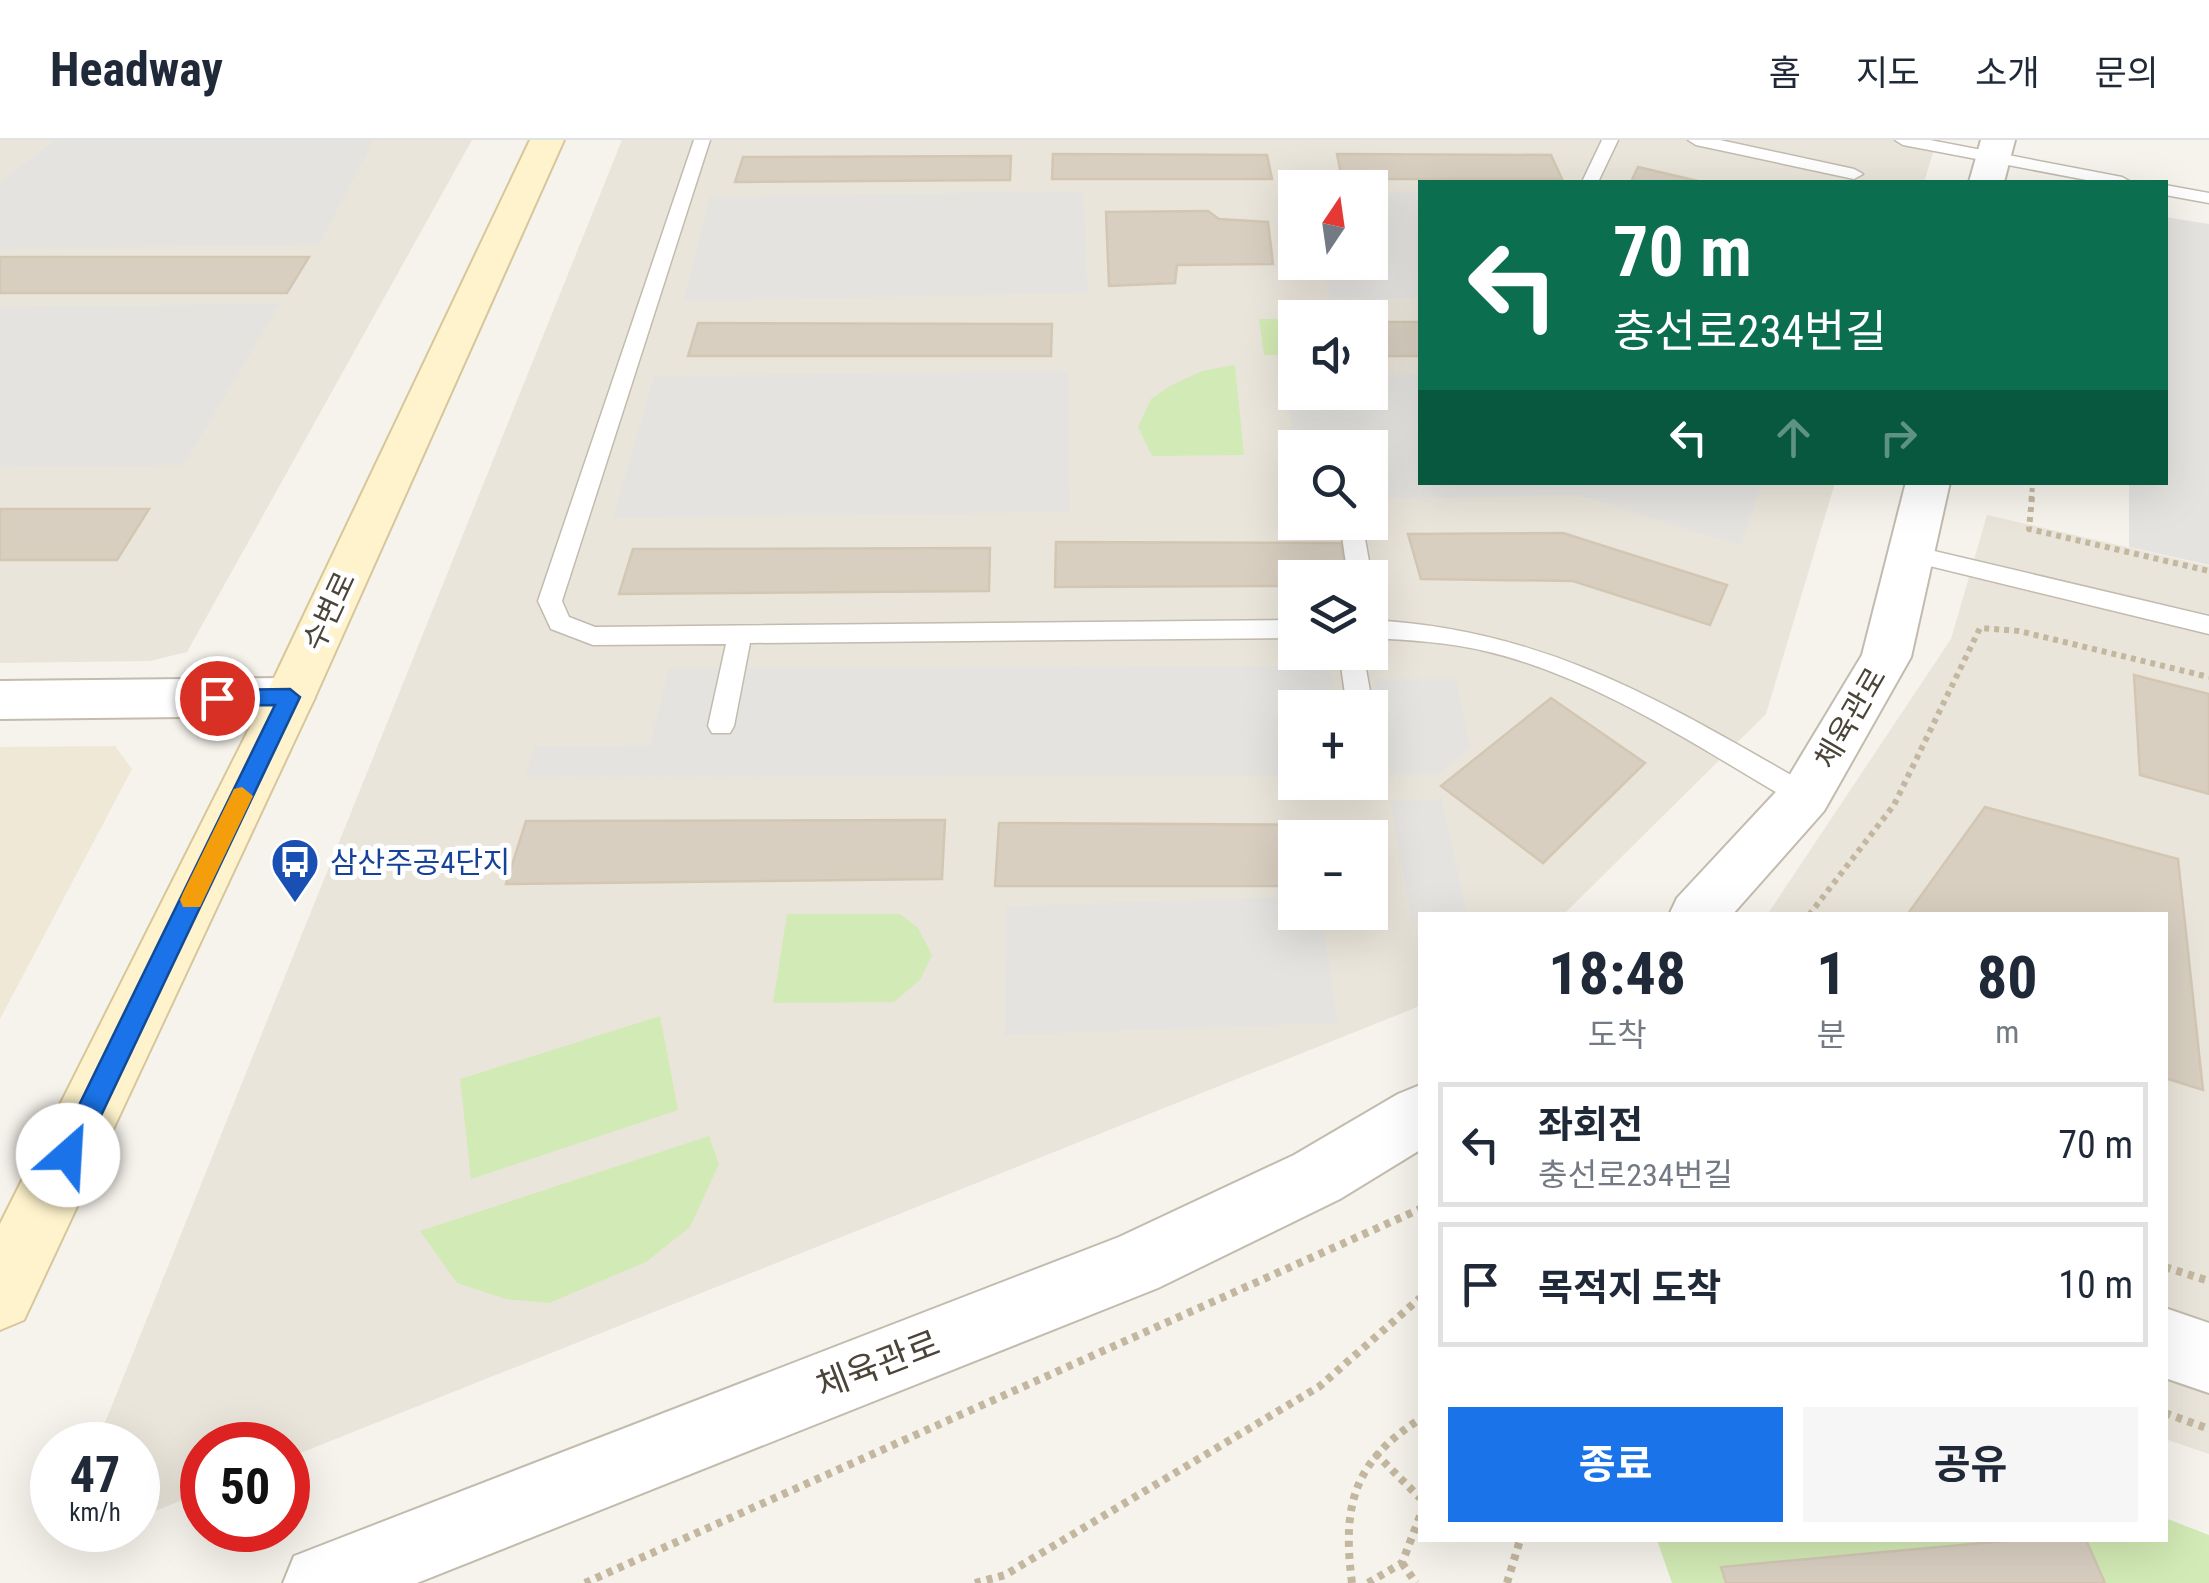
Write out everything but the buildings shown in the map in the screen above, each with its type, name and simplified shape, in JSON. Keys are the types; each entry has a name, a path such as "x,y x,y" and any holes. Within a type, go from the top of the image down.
{"main road":[{"name":"수변로","path":"0,1296 290,697 548,140"}],"street":[{"name":"체육관로","path":"1700,912 1805,796 1886,656 1927,485"},
{"path":"0,700 290,697"},
{"name":"체육관로","path":"321,1583 1134,1264 1407,1130"},
{"path":"2168,1344 2209,1358"}],"lane":[{"path":"702,140 550,601 559,623 593,636 1278,630"},
{"path":"1591,180 1610,140"},
{"path":"1696,140 1854,174"},
{"path":"1903,140 1992,161 2110,180"},
{"path":"2168,191 2209,198"},
{"path":"1913,554 2209,625"},
{"path":"1388,629 1415,628 1532,653 1598,680 1805,796"},
{"path":"721,726 740,634"}],"path":[{"path":"2033,485 2029,529 2209,571"},
{"path":"1811,912 1894,805 1980,628 2019,631 2209,677"},
{"path":"585,1583 1418,1211"},
{"path":"2168,1268 2209,1282"},
{"path":"976,1583 1005,1575 1320,1386 1418,1300"},
{"path":"2168,1414 2209,1428"},
{"path":"1352,1583 1345,1540 1349,1504 1388,1436 1418,1420"},
{"path":"1376,1453 1418,1496"},
{"path":"1368,1583 1402,1563 1418,1520"},
{"path":"1507,1583 1519,1542"},
{"path":"1402,1563 1416,1583"}],"shaded area":[{"path":"0,140 472,140 187,652 150,661 0,663"},
{"path":"55,140 374,140 319,245 0,249 0,182"},
{"path":"622,140 1937,140 1925,180 1418,180 1418,485 1834,485 1766,714 1566,912 1418,912 1418,1007 310,1449 310,1422 180,1422 180,1501 160,1509 160,1422 105,1422"},
{"path":"1083,191 1088,293 683,301 710,197"},
{"path":"1418,192 1418,298 1330,299 1326,280 1388,280 1388,193"},
{"path":"2168,217 2209,224 2209,565 2129,547 2129,485 2168,485"},
{"path":"280,304 184,465 0,467 0,307"},
{"path":"1068,371 1069,512 613,518 654,376"},
{"path":"1418,374 1418,485 1761,485 1741,546 1578,495 1388,499 1388,430 1293,430 1289,410 1388,410 1388,375"},
{"path":"1987,515 2209,566 2209,1454 2168,1440 2168,912 1769,912 1951,639"},
{"path":"1278,666 1278,670 1332,670 1335,690 1278,690 1278,776 525,777 535,746 650,745 669,668"},
{"path":"1374,679 1456,679 1470,747 1439,775 1390,775 1388,690 1376,690"},
{"path":"115,746 132,769 0,1019 0,747"},
{"path":"1442,799 1466,912 1418,912 1418,922 1412,923 1390,800"},
{"path":"1278,898 1278,930 1324,930 1338,1023 1005,1035 1006,906"}],"green space":[{"path":"1259,319 1278,319 1278,355 1264,355"},
{"path":"1235,365 1244,455 1152,456 1138,427 1151,399 1202,371"},
{"path":"787,914 900,914 918,928 932,955 920,980 894,1002 773,1003"},
{"path":"660,1016 678,1110 471,1179 460,1079"},
{"path":"709,1136 719,1164 690,1227 646,1262 549,1303 506,1299 457,1283 420,1231"},
{"path":"2168,1519 2209,1535 2209,1583 1672,1583 1658,1542 2168,1542"}],"slow traffic":[{"path":"191,900 242,796"}],"place":[{"name":"삼산주공4단지","path":"295,904"}],"route":[{"path":"68,1155 290,697 217,698"}]}
